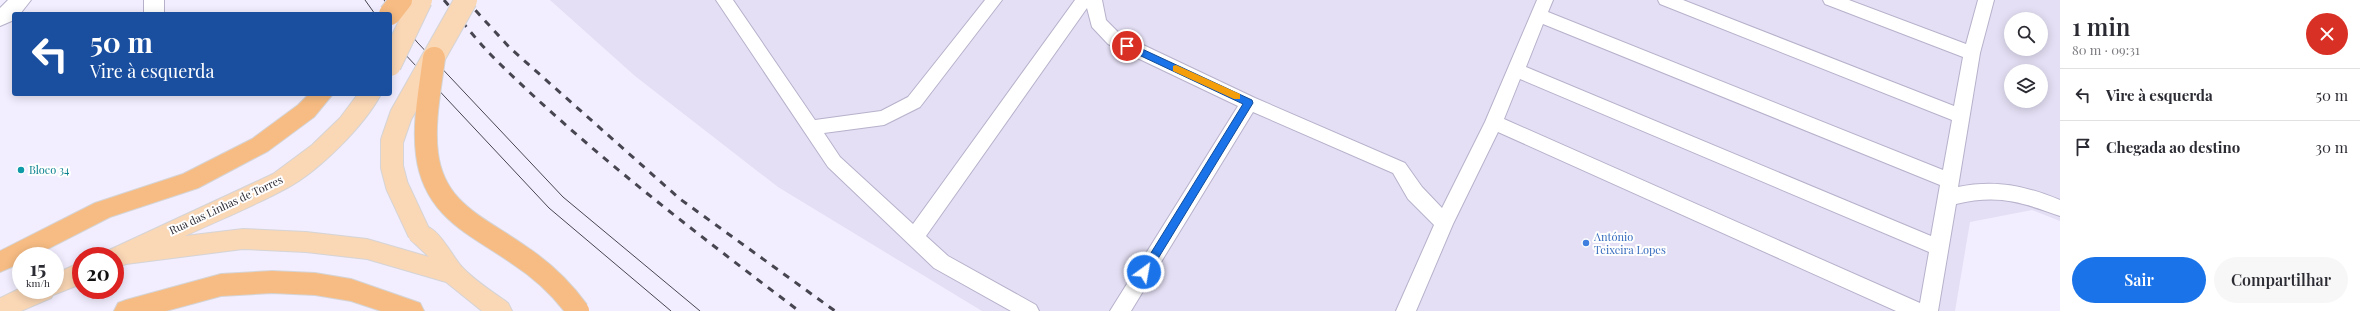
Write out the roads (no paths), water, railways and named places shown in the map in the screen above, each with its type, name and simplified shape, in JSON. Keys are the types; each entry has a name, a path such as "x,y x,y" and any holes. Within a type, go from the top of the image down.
{"highway":[{"path":"392,12 401,0"},
{"path":"434,58 426,117 428,156 433,176 445,202 459,216 533,264 568,295 578,311"},
{"path":"0,262 103,210 190,181 260,145 306,111 320,96"},
{"path":"126,311 221,285 272,282 315,284 351,290 412,311"}],"main road":[{"path":"392,61 421,0"},
{"path":"466,0 401,115 392,141 392,167 397,186 419,233 440,252 453,274 500,311"},
{"name":"Rua das Linhas de Torres","path":"124,254 193,220 219,210 286,176 320,151 348,124 369,96"},
{"path":"124,255 243,239 306,242 367,249 453,274"},
{"path":"0,309 23,299"}],"street":[{"path":"0,18 7,14 21,0"},
{"path":"154,0 154,12"}],"lane":[{"path":"724,0 834,162 941,262 1029,311"},
{"path":"810,128 884,118 914,102 994,0"},
{"path":"915,237 1084,0"},
{"path":"1094,0 1098,22 1114,39 1249,103 1399,168 1415,193 1444,223"},
{"path":"1666,0 1960,116"},
{"path":"1830,0 1972,53"},
{"path":"1928,311 1937,246 1960,116 1972,53 1986,0"},
{"path":"1406,311 1444,223 1494,122 1541,8 1949,180"},
{"path":"1516,70 1937,246"},
{"path":"1120,311 1249,103"},
{"path":"1494,122 1917,311"},
{"path":"1946,198 1974,192 2001,190 2030,195 2060,208"}],"tram line":[{"path":"365,0 374,12"},
{"path":"384,0 417,42 563,197 700,311"},
{"path":"392,37 402,51 549,208 671,311"}],"railway":[{"path":"444,0 496,60 568,127 643,190 799,311"},
{"path":"466,0 510,48 680,199 835,311"}],"place":[{"name":"Bloco 34","path":"21,170"},
{"name":"António Teixeira Lopes","path":"1586,243"}]}
